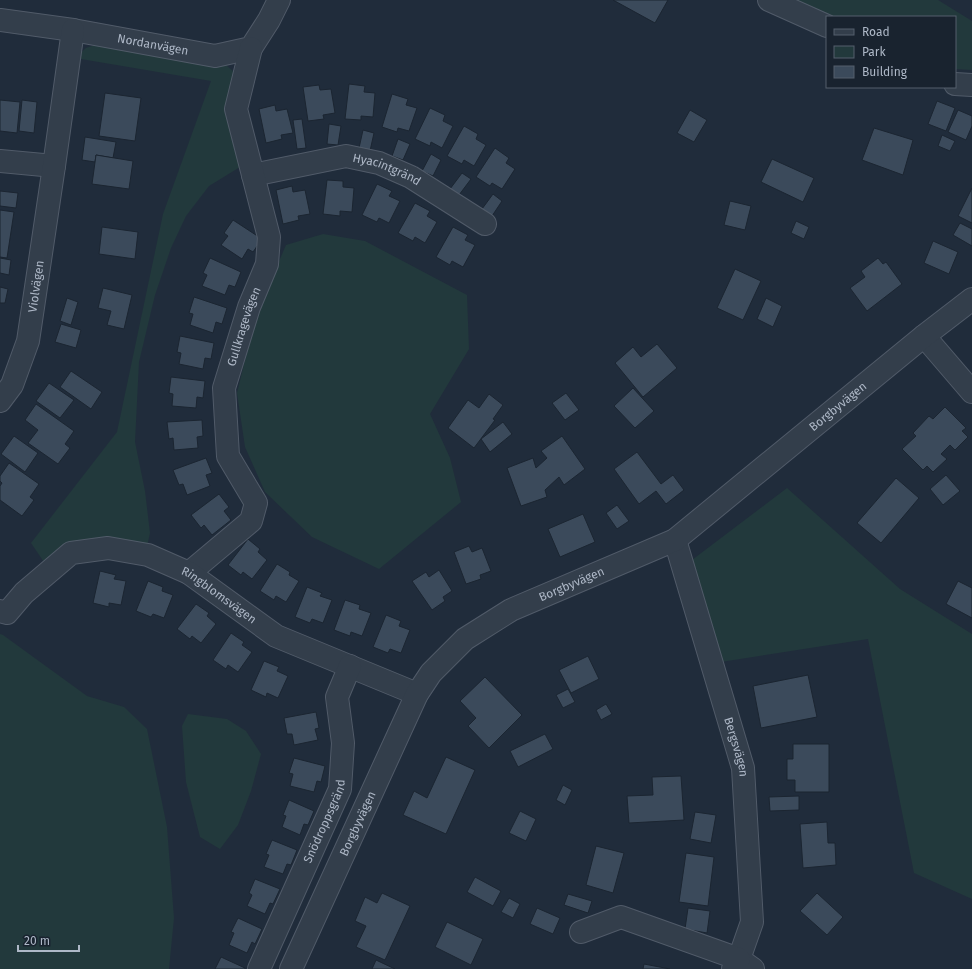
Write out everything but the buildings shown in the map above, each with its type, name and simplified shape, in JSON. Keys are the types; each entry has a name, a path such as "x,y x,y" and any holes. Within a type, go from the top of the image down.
{"street":[{"path":"251,48 269,20 279,0"},
{"path":"769,0 826,26"},
{"name":"Nordanvägen","path":"0,20 73,30 216,56 251,48"},
{"name":"Violvägen","path":"0,401 12,385 28,341 73,30"},
{"name":"Gullkragevägen","path":"189,573 251,521 256,503 228,456 224,388 249,307 267,264 270,237 236,109 251,48"},
{"path":"956,84 972,85"},
{"name":"Hyacintgränd","path":"253,175 346,156 379,163 411,178 485,224"},
{"path":"0,161 54,166"},
{"name":"Borgbyvägen","path":"291,969 417,694 431,673 465,639 511,610 675,540 924,336 972,299"},
{"path":"924,336 972,392"},
{"name":"Bergsvägen","path":"675,540 744,768 752,922 742,966"},
{"name":"Ringblomsvägen","path":"0,611 8,613 24,593 71,553 108,548 148,555 189,573 276,636 417,694"},
{"name":"Snödroppsgränd","path":"259,969 340,789 343,743 337,697 350,666"},
{"path":"581,932 621,917 742,966"}],"green space":[{"path":"792,0 938,0 972,21 972,70 956,69 956,16 829,16"},
{"path":"98,44 227,66 234,72 240,167 209,186 186,216 171,248 155,295 139,362 135,442 145,491 150,533 147,547 46,565 31,543 117,432 163,214 211,81 75,58 86,48"},
{"path":"323,234 365,241 467,295 469,349 430,414 450,458 461,502 379,569 312,537 265,492 245,447 237,393 256,315 286,245"},
{"path":"787,488 900,589 972,634 972,899 914,873 868,639 721,662 688,563"},
{"path":"0,634 87,696 124,707 147,729 167,827 174,918 169,969 0,969"},
{"path":"188,714 227,719 246,731 261,754 251,791 238,825 220,849 200,837 186,782 182,726"}]}
